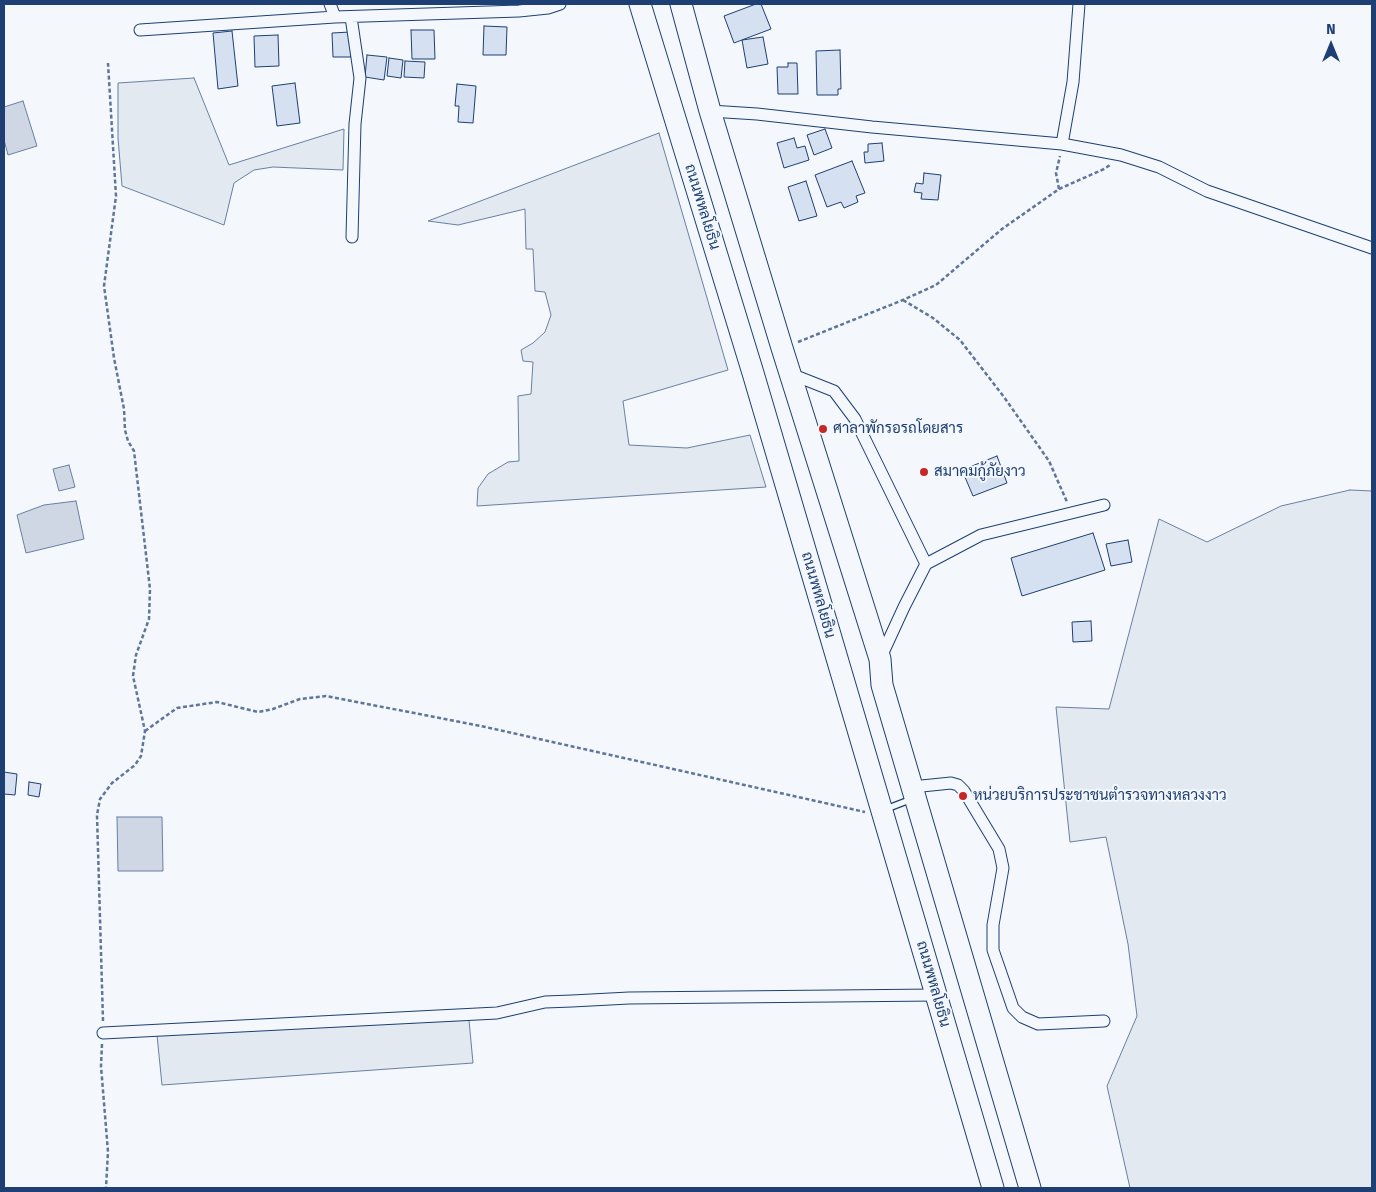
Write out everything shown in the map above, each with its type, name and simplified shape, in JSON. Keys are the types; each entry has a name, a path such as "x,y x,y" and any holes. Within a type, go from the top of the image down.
{"highway":[{"name":"ถนนพหลโยธิน","path":"640,4 756,382 993,1188"},
{"path":"681,4 710,111 782,348 880,659 882,685 1030,1188"}],"street":[{"path":"330,4 335,17"},
{"path":"140,30 335,17 519,11 548,8 560,4"},
{"path":"1062,144 1073,82 1079,4"},
{"path":"351,17 360,78 354,124 352,237"},
{"path":"710,111 1062,144 1121,155 1159,168 1207,191 1372,248"},
{"path":"791,374 834,392 855,418 926,564"},
{"path":"880,659 926,564 981,535 1104,505"},
{"path":"913,793 951,783 958,785 964,791 999,849 1003,868 993,924 993,950 1013,1008 1022,1017 1038,1024 1104,1022"},
{"path":"103,1033 488,1014 544,1002 629,998 936,995"}],"lane":[{"path":"882,813 913,793"}],"path":[{"path":"106,1188 108,1152 101,1066 103,1033 97,815 100,799 112,783 135,765 141,756 145,731 133,676 136,655 149,619 150,589 134,451 128,441 125,430 124,409 114,358 104,286 116,196 108,62"},
{"path":"1059,189 1056,173 1062,144"},
{"path":"782,348 936,285 1002,229 1059,189 1104,169 1121,155"},
{"path":"903,300 933,318 960,340 1004,397 1049,461 1072,513"},
{"path":"145,731 177,708 216,702 258,712 300,699 326,696 481,726 882,813"}],"shaded area":[{"path":"194,78 229,165 344,129 343,170 273,167 254,170 234,183 224,225 122,186 118,138 118,83"},
{"path":"23,101 37,146 8,155 4,140 4,107"},
{"path":"659,133 728,370 623,401 629,445 687,448 750,435 766,487 477,506 478,488 488,474 508,462 519,461 518,396 531,394 533,362 523,361 521,350 533,343 545,332 551,315 545,292 535,291 533,249 526,249 525,209 458,225 428,221"},
{"path":"69,465 75,487 59,491 53,469"},
{"path":"1350,490 1372,491 1372,1188 1130,1188 1107,1086 1137,1016 1128,944 1106,837 1070,842 1056,707 1109,709 1159,519 1207,542 1281,506"},
{"path":"76,501 84,539 26,553 17,515 44,505"},
{"path":"117,817 162,817 163,871 118,871"},
{"path":"469,1020 473,1063 162,1085 157,1035"}],"building":[{"path":"756,4 761,4 771,29 734,43 724,16"},
{"path":"484,26 507,27 506,55 483,55"},
{"path":"411,30 434,30 435,59 412,59"},
{"path":"232,31 238,86 218,89 213,33"},
{"path":"351,32 351,57 333,57 332,33"},
{"path":"278,35 279,66 255,67 254,36"},
{"path":"763,37 768,64 747,68 742,40"},
{"path":"840,50 841,89 838,89 838,95 817,95 816,51"},
{"path":"367,55 387,57 384,80 365,77"},
{"path":"389,58 403,60 401,78 387,76"},
{"path":"405,61 425,62 424,78 404,77"},
{"path":"788,63 797,63 798,94 778,94 777,67 788,67"},
{"path":"295,83 300,123 277,126 272,86"},
{"path":"457,84 476,86 473,123 458,122 459,106 455,106"},
{"path":"825,129 832,148 814,155 807,135"},
{"path":"794,138 797,148 805,146 809,160 784,168 777,143"},
{"path":"882,143 884,161 865,163 864,152 868,152 868,144"},
{"path":"852,161 865,193 856,196 858,202 844,208 841,202 827,207 815,175"},
{"path":"924,173 941,175 938,200 921,199 922,193 914,192 916,183 923,184"},
{"path":"806,181 817,216 799,221 788,187"},
{"path":"997,456 1007,483 973,496 962,470"},
{"path":"1093,533 1105,570 1022,596 1011,558"},
{"path":"1128,540 1132,562 1111,566 1106,544"},
{"path":"1091,621 1092,641 1073,642 1072,622"},
{"path":"4,772 17,774 15,795 4,794"},
{"path":"29,782 41,784 39,797 28,795"}],"place":[{"name":"ศาลาพักรอรถโดยสาร","path":"823,429"},
{"name":"สมาคมกู้ภัยงาว","path":"924,472"},
{"name":"หน่วยบริการประชาชนตำรวจทางหลวงงาว","path":"963,796"}]}
